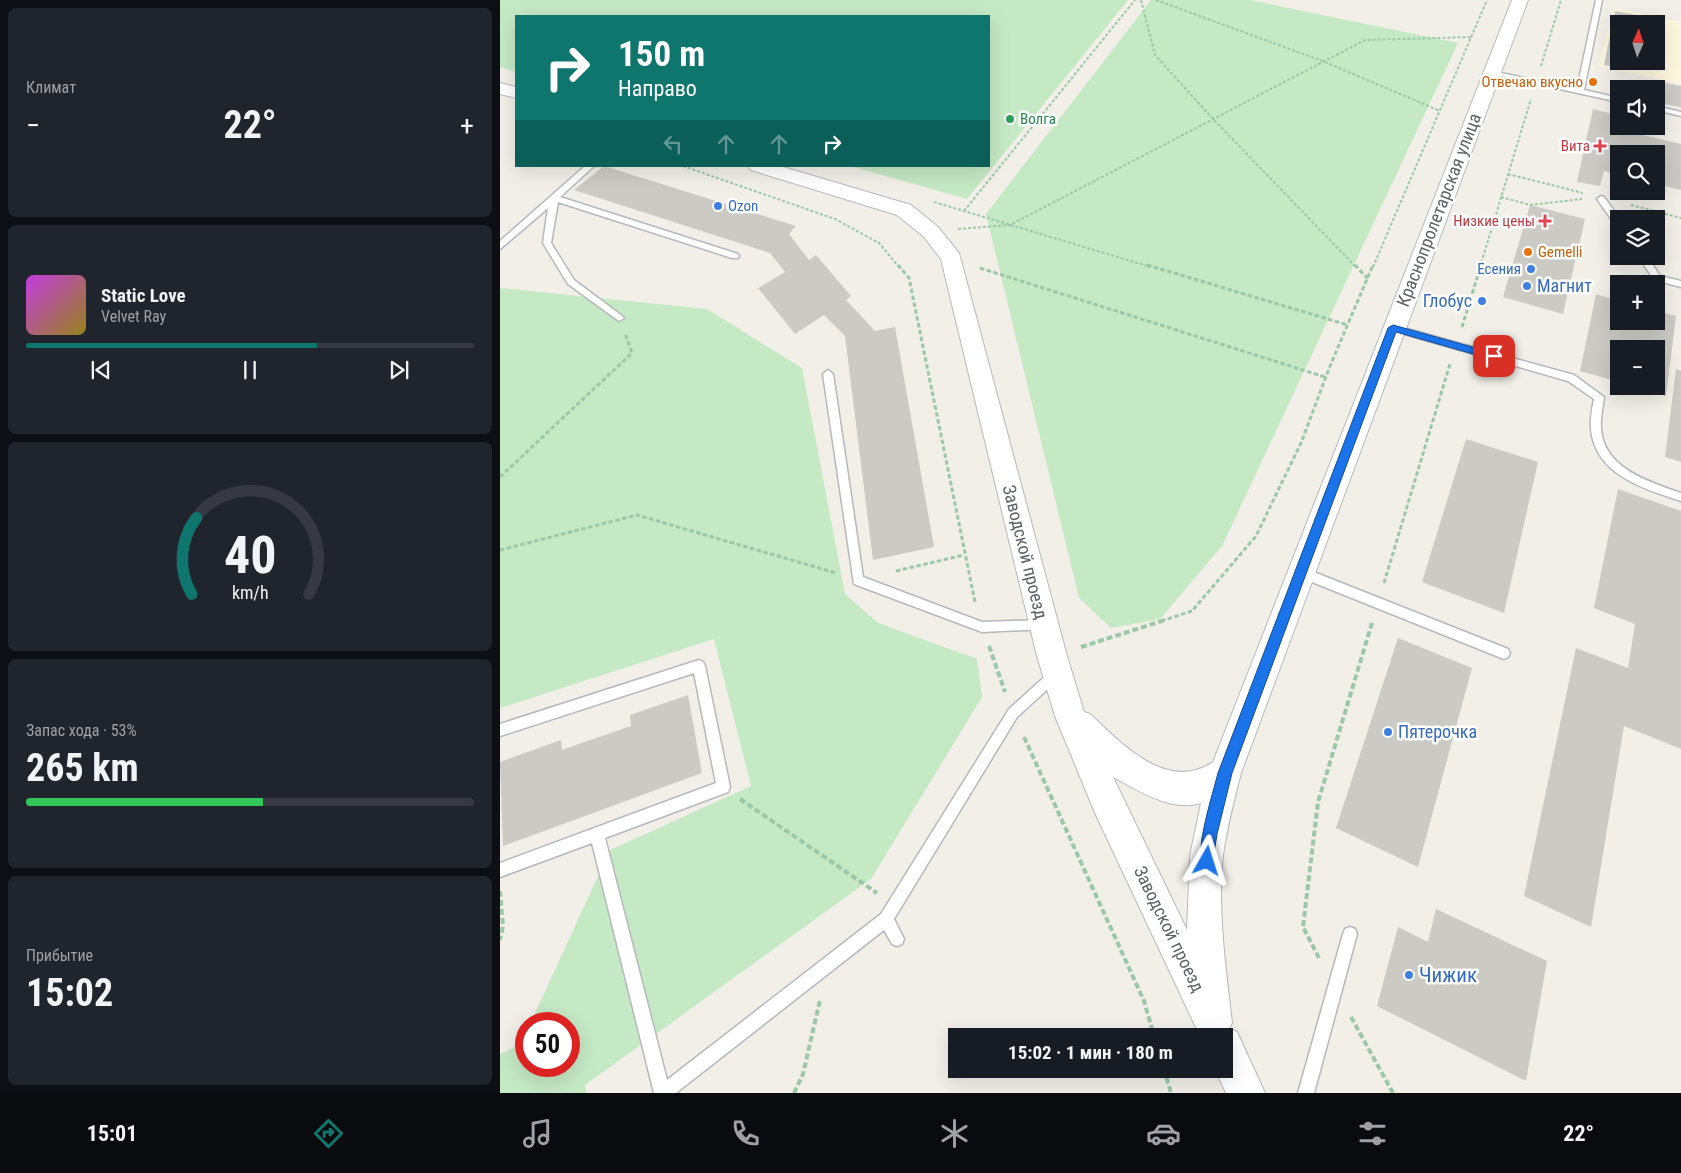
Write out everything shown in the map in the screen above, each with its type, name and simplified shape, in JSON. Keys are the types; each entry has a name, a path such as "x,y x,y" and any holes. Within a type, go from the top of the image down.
{"main road":[{"name":"Краснопролетарская улица","path":"1218,1028 1207,952 1205,875 1210,834 1225,773 1393,328 1520,0"},
{"path":"500,88 515,93"},
{"name":"Заводской проезд","path":"761,167 904,210 930,230 951,258 1054,664 1070,716 1112,810 1216,1028"},
{"path":"1070,716 1122,765 1158,784 1192,789 1210,784 1225,773"},
{"name":"Заводской проезд","path":"1233,1065 1246,1093"}],"lane":[{"path":"1580,92 1598,0"},
{"path":"1491,73 1610,98"},
{"path":"1665,110 1681,114"},
{"path":"500,246 589,167"},
{"path":"554,198 736,256"},
{"path":"554,198 547,243 571,282 619,318"},
{"path":"1601,199 1610,212"},
{"path":"1648,265 1657,278 1681,284"},
{"path":"1393,328 1570,378 1599,397 1596,432 1603,454 1628,477 1681,497"},
{"path":"828,374 858,580 982,627 1044,625"},
{"path":"1301,572 1504,654"},
{"path":"597,835 662,1093 886,918 1013,713 1054,664"},
{"path":"500,730 699,666 723,787 500,870"},
{"path":"886,918 897,939"},
{"path":"1306,1093 1350,934"}],"path":[{"path":"964,210 1135,0"},
{"path":"1141,0 1155,55 1213,119 1368,279"},
{"path":"1156,0 1325,62 1440,111"},
{"path":"1054,664 1192,611 1256,536 1301,443 1325,377 1487,0"},
{"path":"1303,927 1318,802 1561,0"},
{"path":"1010,225 1365,40 1472,37"},
{"path":"686,167 835,219 879,243 909,278 964,555 982,627 1013,713 1144,1002 1152,1028"},
{"path":"1501,198 1530,205 1587,199"},
{"path":"930,230 1010,225 1348,325"},
{"path":"951,258 1325,377"},
{"path":"500,477 632,352 619,318"},
{"path":"500,550 637,515 858,580 964,555"},
{"path":"723,787 878,894"},
{"path":"500,891 503,926 500,940"},
{"path":"794,1093 803,1074 829,963"},
{"path":"1167,1078 1171,1093"}],"shaded area":[{"path":"1614,8 1648,15 1612,15"},
{"path":"1665,19 1681,22 1681,84 1616,70 1665,70"},
{"path":"1610,22 1610,69 1598,66"}],"green space":[{"name":"Волга","path":"500,0 1128,0 967,199 854,167 990,167 990,15 515,15 515,72 500,67"},
{"path":"1151,0 1250,0 1458,43 1222,546 1160,619 1111,628 1079,598 986,214"},
{"path":"500,288 707,309 802,368 845,594 878,623 977,659 982,697 871,879 585,1085 586,1093 500,1093 500,1054 515,1047 515,1077 580,1077 580,1012 536,1012 610,850 751,786 714,639 500,708"}],"building":[{"path":"1615,11 1637,15 1614,15"},
{"path":"1610,36 1610,66 1604,65"},
{"path":"1665,83 1681,86 1681,107 1665,104"},
{"path":"1593,109 1610,113 1610,135 1643,135 1681,144 1681,190 1665,186 1665,145 1610,145 1610,173 1604,171 1600,186 1577,182"},
{"path":"603,167 607,167 796,226 789,234 809,260 816,255 851,296 846,300 875,331 895,327 934,547 873,560 845,336 824,315 795,334 758,288 785,272 770,253 574,190"},
{"path":"1530,205 1585,219 1563,314 1503,297"},
{"path":"1596,294 1610,298 1610,330 1665,330 1665,313 1676,316 1666,396 1662,395 1665,395 1665,340 1610,340 1610,379 1580,371"},
{"path":"1676,369 1681,371 1681,462 1665,457"},
{"path":"1466,439 1538,462 1504,613 1422,582"},
{"path":"1618,489 1681,511 1681,749 1624,726 1591,927 1524,896 1576,648 1628,668 1635,624 1594,608"},
{"path":"1398,638 1472,668 1418,867 1336,828"},
{"path":"688,695 702,773 503,846 500,762 561,740 562,750 631,726 630,715"},
{"path":"1436,909 1547,961 1526,1081 1377,1006 1398,927 1428,942"}],"place":[{"name":"Отвечаю вкусно","path":"1593,82"},
{"name":"Волга","path":"1010,119"},
{"name":"Вита","path":"1600,146"},
{"name":"Ozon","path":"718,206"},
{"name":"Низкие цены","path":"1545,221"},
{"name":"Gemelli","path":"1528,252"},
{"name":"Есения","path":"1531,269"},
{"name":"Магнит","path":"1527,286"},
{"name":"Глобус","path":"1482,301"},
{"name":"Пятерочка","path":"1388,732"},
{"name":"Чижик","path":"1409,975"}],"route":[{"path":"1207,861 1210,834 1225,773 1393,328 1494,356"}]}
